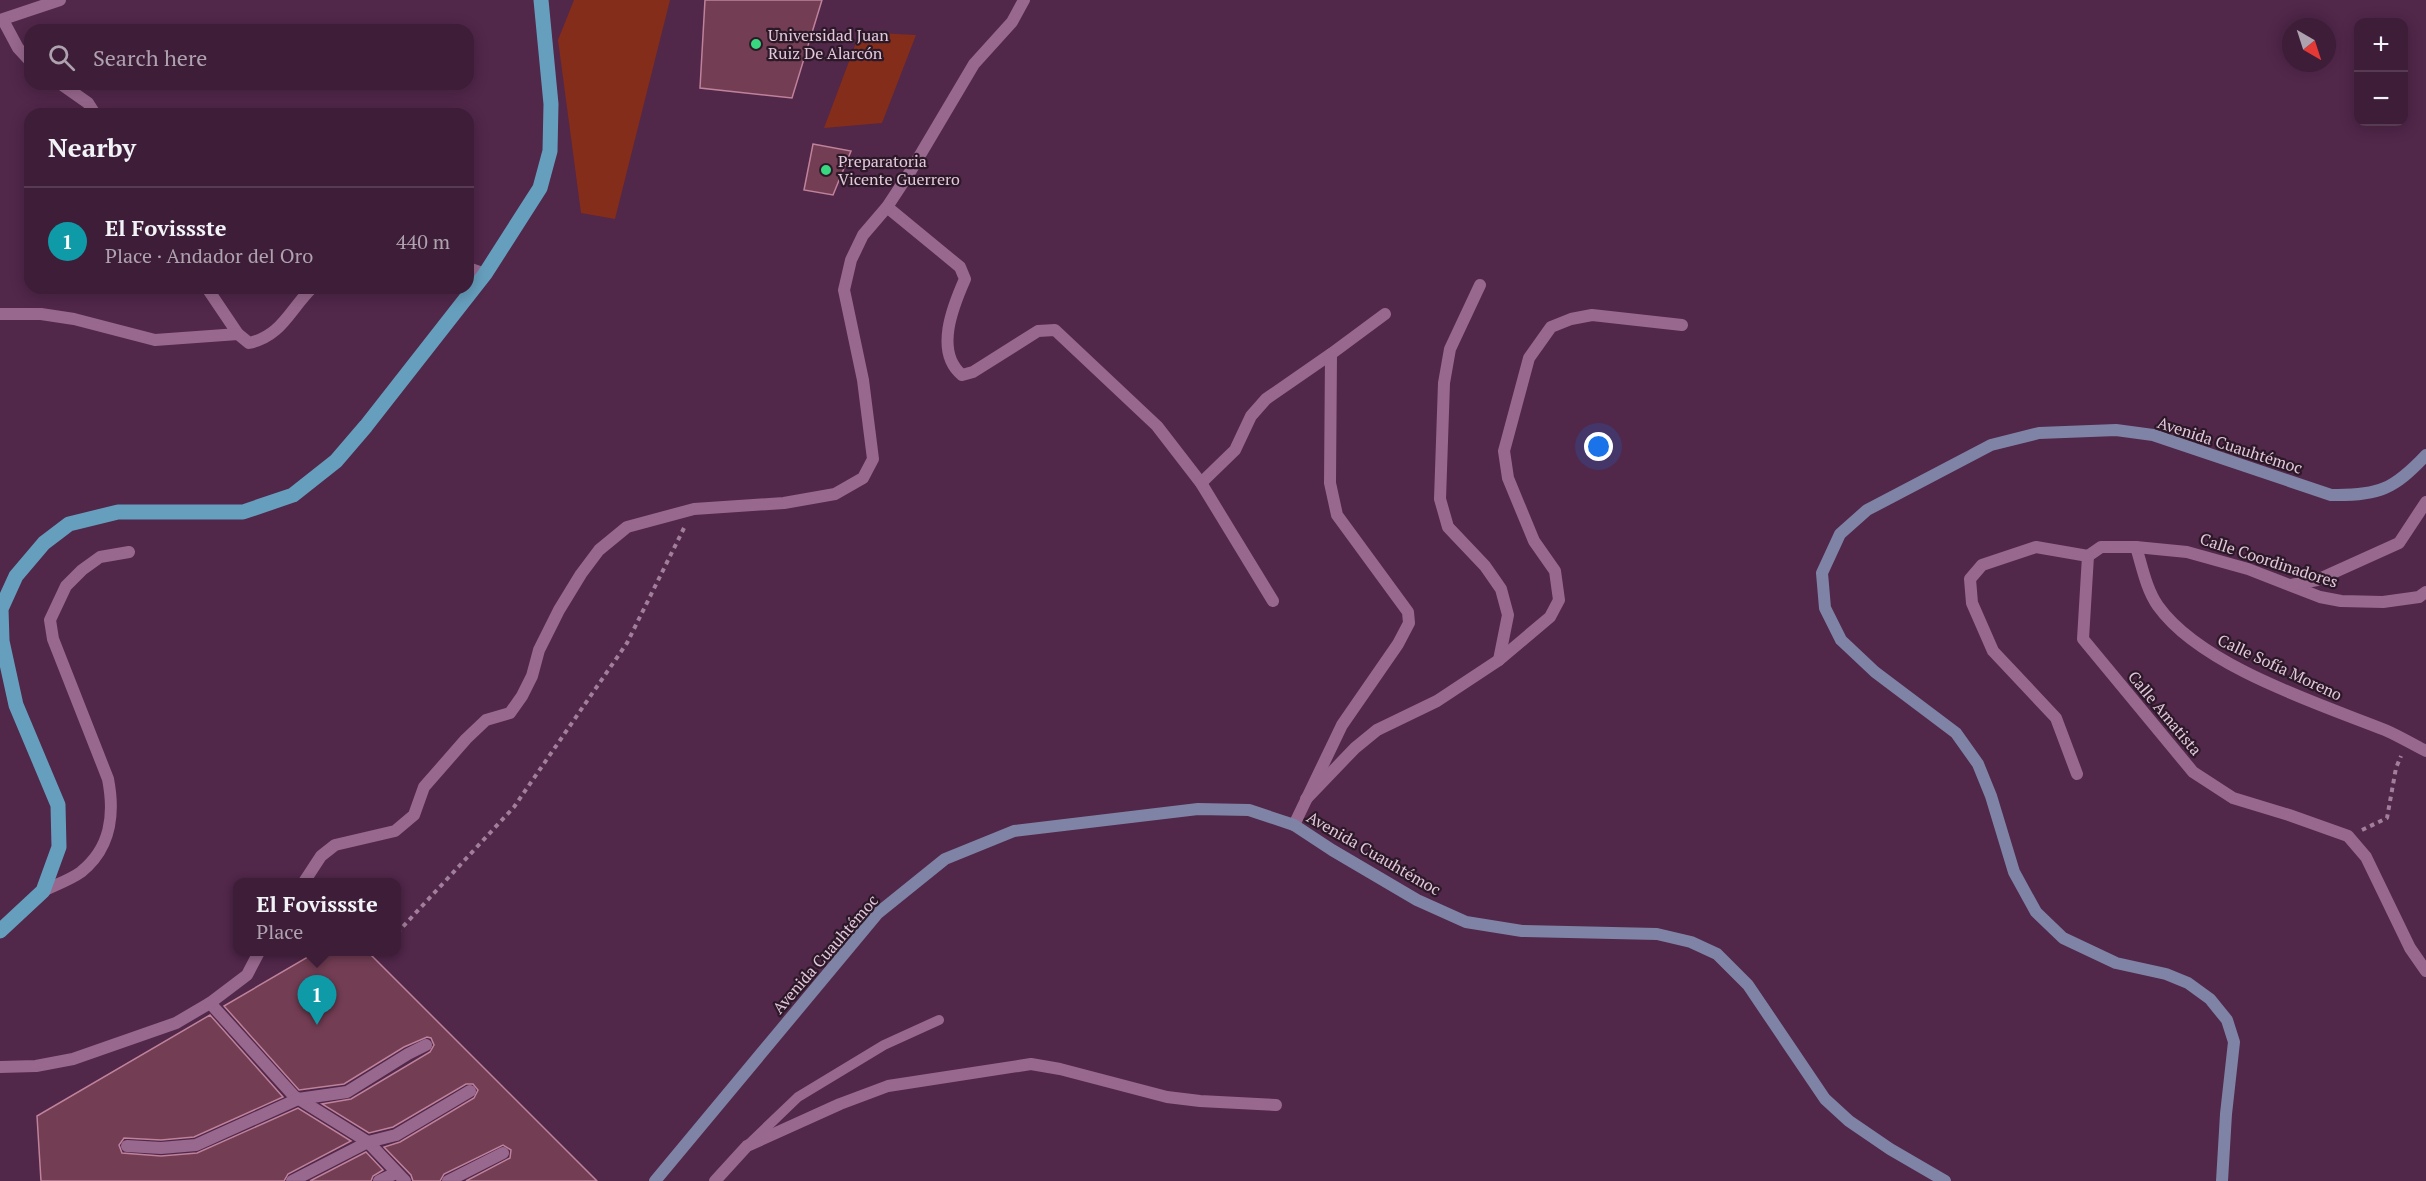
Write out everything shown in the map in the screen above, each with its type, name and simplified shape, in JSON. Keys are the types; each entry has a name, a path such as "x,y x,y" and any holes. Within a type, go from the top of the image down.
{"main road":[{"path":"474,288 540,188 550,151 551,104 541,0"},
{"path":"0,931 43,891 59,847 58,805 16,705 2,642 1,609 16,576 44,543 69,524 118,512 243,512 293,495 336,461 351,444 469,294"},
{"name":"Avenida Cuauhtémoc","path":"2222,1181 2234,1042 2226,1020 2210,999 2188,983 2166,974 2116,963 2063,938 2036,912 2014,872 1991,796 1978,764 1956,732 1875,672 1841,640 1825,608 1822,573 1840,534 1867,510 1991,446 2039,433 2116,430 2153,435 2331,495 2358,496 2382,491 2407,475 2426,455"},
{"name":"Avenida Cuauhtémoc","path":"655,1181 878,913 945,860 1014,831 1198,809 1249,810 1294,825 1417,900 1466,922 1522,931 1656,934 1691,942 1717,954 1748,985 1825,1099 1849,1121 1890,1149 1945,1181"}],"street":[{"path":"24,54 2,20 60,0"},
{"path":"307,878 321,856 335,845 395,831 414,815 424,787 466,739 486,720 510,713 532,676 539,650 559,610 599,550 627,527 694,509 784,502 835,494 863,478 873,459 863,380 844,291 851,260 863,235 887,207 974,64 1012,22 1024,0"},
{"path":"70,90 88,103 91,108"},
{"path":"887,207 960,267 964,273 965,279 949,317 949,356 953,368 962,375 973,372 1038,331 1055,330 1157,426 1201,483 1273,601"},
{"path":"474,270 485,274"},
{"path":"1480,285 1450,349 1446,371 1440,499 1448,527 1485,566 1501,589 1508,615 1499,660"},
{"path":"211,294 238,334 249,342 263,340 275,332 307,294"},
{"path":"0,314 41,314 74,319 155,340 238,334"},
{"path":"1201,483 1235,450 1251,416 1266,399 1385,314"},
{"path":"1306,799 1355,747 1377,730 1437,701 1499,660 1550,617 1559,600 1555,571 1534,541 1508,478 1504,451 1528,358 1551,327 1571,319 1592,315 1682,325"},
{"path":"1294,825 1342,725 1410,623 1408,612 1337,515 1330,483 1331,354"},
{"path":"2291,585 2317,580 2399,543 2426,502"},
{"path":"2077,774 2056,718 1993,651 1972,603 1971,579 1982,565 2036,547 2088,555 2100,547 2136,546"},
{"name":"Calle Coordinadores","path":"2136,546 2187,552 2248,569 2320,597 2341,601 2383,602 2419,597 2426,592"},
{"name":"Calle Sofía Moreno","path":"2136,546 2150,592 2158,606 2176,628 2201,648 2302,698 2426,751"},
{"path":"43,891 80,873 95,858 108,838 113,803 108,779 53,639 50,620 66,586 82,570 100,557 129,552"},
{"name":"Calle Amatista","path":"2088,555 2083,639 2193,772 2233,798 2348,836"},
{"path":"2348,836 2366,857 2410,948 2426,971"},
{"path":"0,1067 36,1066 74,1059 176,1023 210,1003 247,975 256,956"},
{"path":"210,1003 298,1099 368,1142 400,1177"},
{"path":"127,1146 161,1148 196,1145 298,1099 347,1092 426,1045"},
{"path":"715,1181 747,1146 840,1104 888,1086 1031,1064 1167,1096 1200,1101 1276,1105"},
{"path":"292,1181 368,1142 396,1135 470,1091"},
{"path":"447,1181 503,1153"},
{"path":"379,1181 400,1177"}],"lane":[{"path":"747,1146 798,1097 884,1045 939,1020"}],"path":[{"path":"401,928 514,807 627,643 694,509"},
{"path":"2348,836 2387,818 2396,768 2407,741"}],"shaded area":[{"path":"574,0 670,0 615,219 581,213 558,40"},
{"path":"860,32 916,35 882,123 824,128"}],"building":[{"name":"Universidad Juan Ruiz De Alarcón","path":"705,0 822,0 792,98 700,88"},
{"name":"Preparatoria Vicente Guerrero","path":"813,144 851,151 833,195 804,190"},
{"path":"309,956 372,956 597,1181 466,1181 510,1158 511,1150 503,1145 444,1174 440,1181 413,1181 411,1175 384,1147 400,1142 474,1098 478,1090 473,1084 466,1084 393,1127 369,1133 322,1104 351,1099 430,1052 434,1045 431,1038 427,1037 404,1047 344,1084 299,1090 224,1006"},
{"path":"210,1015 283,1097 194,1137 161,1140 124,1138 119,1145 122,1153 161,1156 197,1153 298,1108 351,1141 288,1174 284,1181 41,1181 37,1116"},
{"path":"366,1152 383,1170 373,1176 371,1181 310,1181"}],"place":[{"name":"Universidad Juan Ruiz De Alarcón","path":"756,44"},
{"name":"Preparatoria Vicente Guerrero","path":"826,170"},
{"name":"El Fovissste","path":"317,1025"}]}
